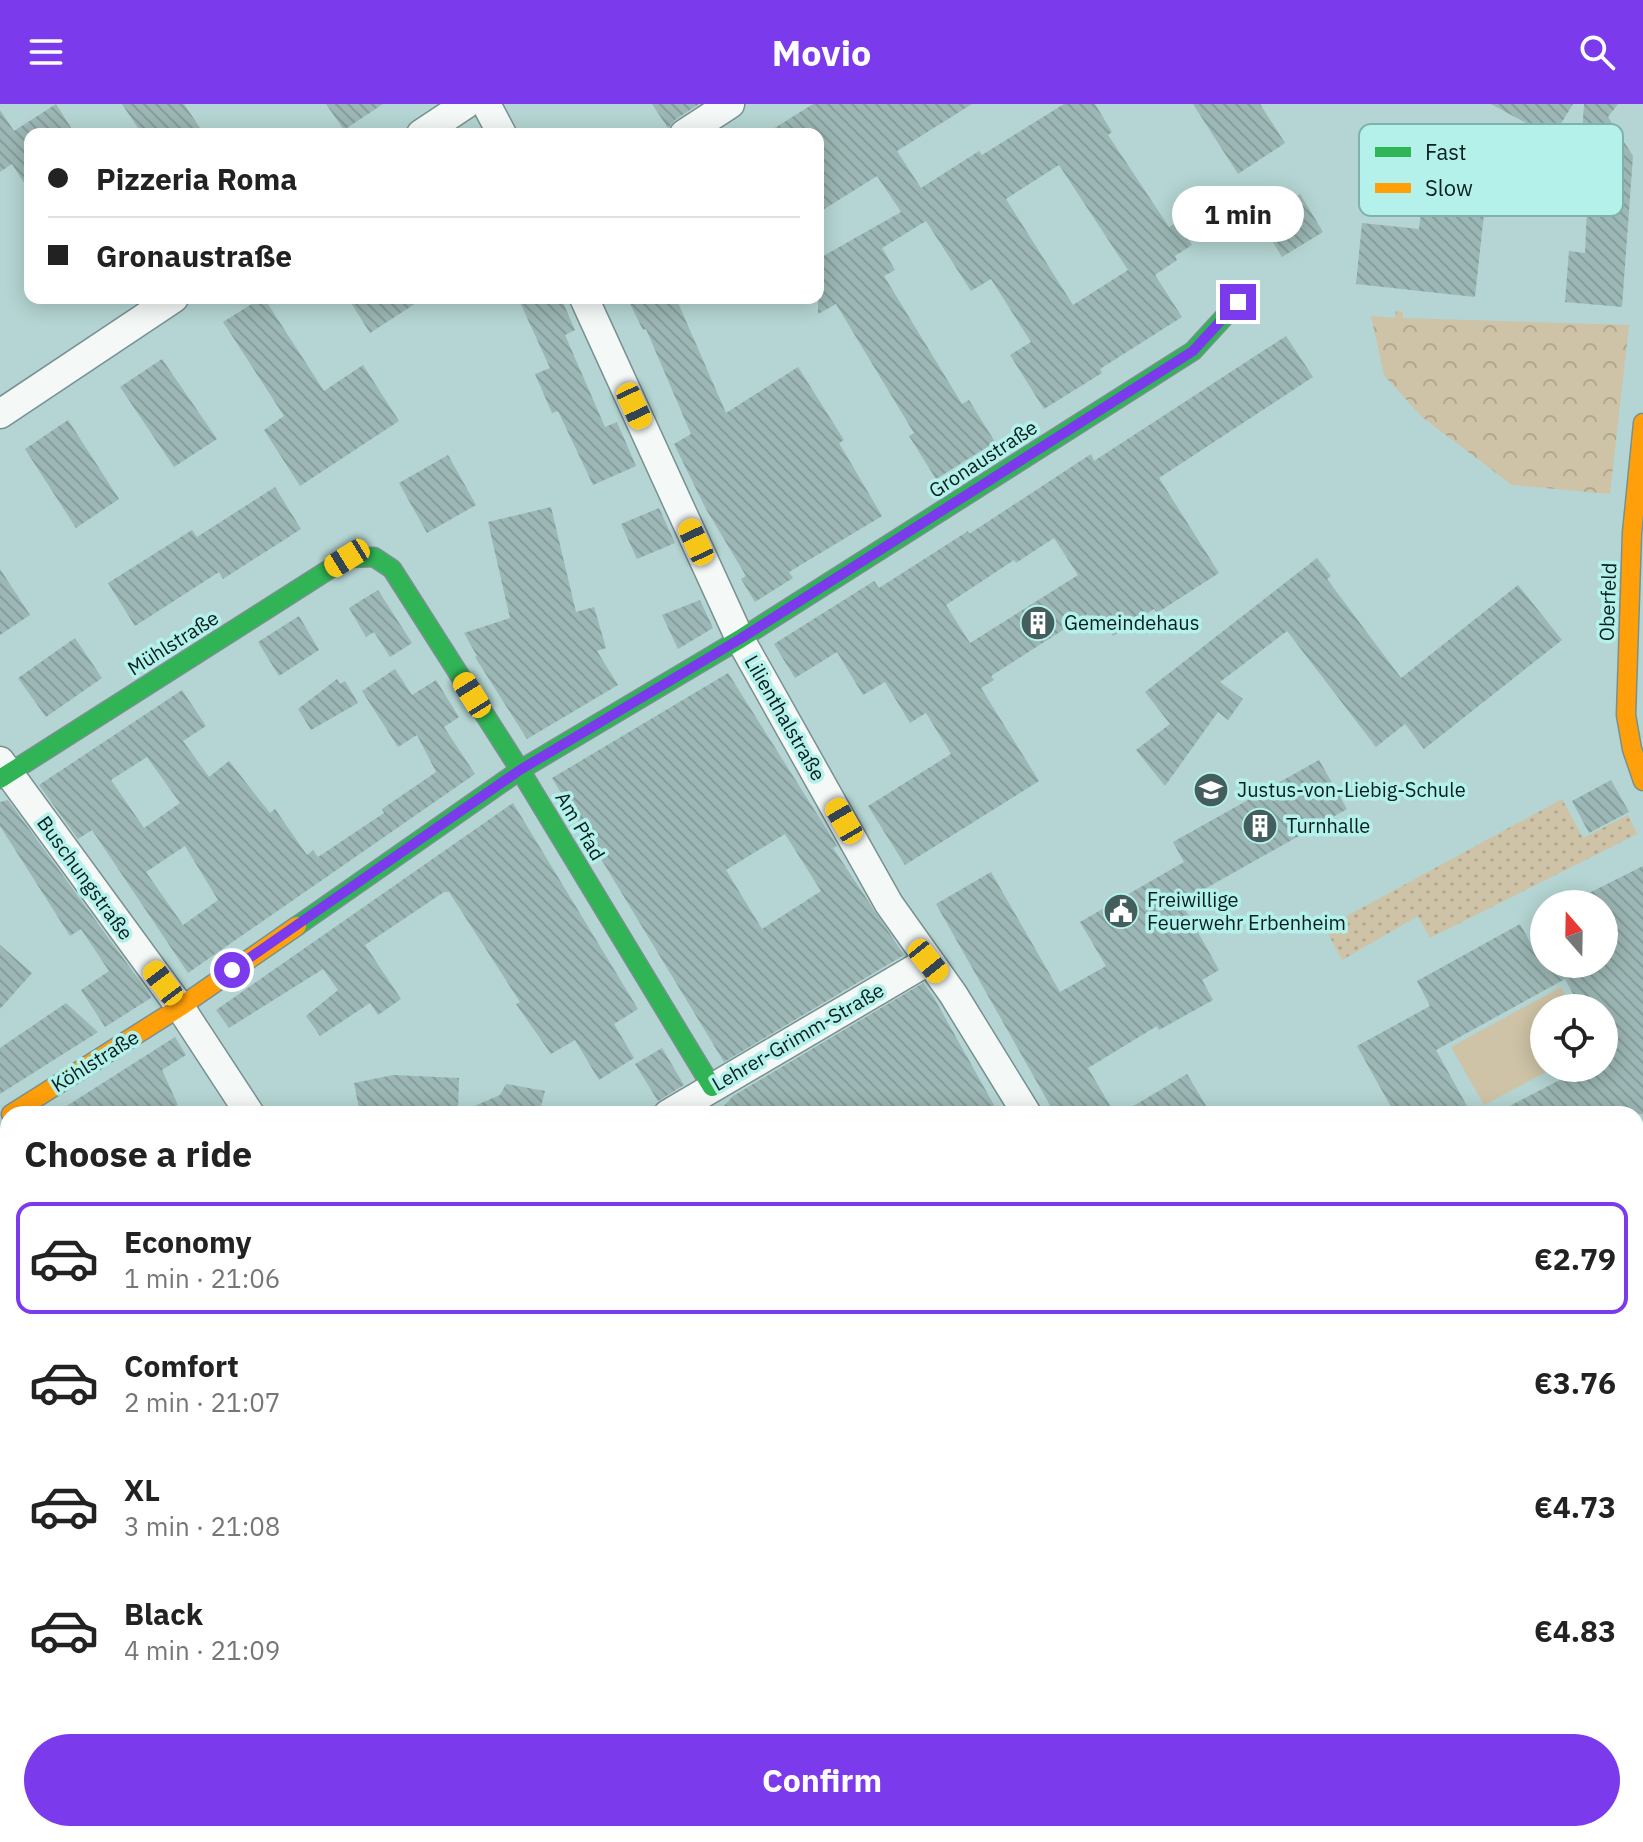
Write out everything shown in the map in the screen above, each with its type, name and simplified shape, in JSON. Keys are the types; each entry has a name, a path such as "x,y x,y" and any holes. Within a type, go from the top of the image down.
{"street":[{"path":"430,128 466,104"},
{"path":"486,104 499,128"},
{"path":"693,128 730,104"},
{"name":"Gronaustraße","path":"740,639 1193,351 1238,302"},
{"path":"0,414 165,304"},
{"name":"Lilienthalstraße","path":"587,304 740,639 889,904 953,994 1022,1106"},
{"name":"Oberfeld","path":"1643,423 1632,533 1626,715 1632,749 1643,781"},
{"name":"Am Pfad","path":"374,557 392,569 520,770 712,1087"},
{"name":"Mühlstraße","path":"3,771 347,558 374,557"},
{"name":"Köhlstraße","path":"24,1106 180,1007 520,770 740,639"},
{"name":"Buschungstraße","path":"3,771 180,1007 245,1106"},
{"name":"Lehrer-Grimm-Straße","path":"681,1106 928,961"}],"green space":[{"path":"1396,311 1403,312 1403,318 1629,325 1610,494 1512,485 1422,417 1384,375 1371,316 1395,318"},
{"path":"1562,799 1583,838 1628,815 1637,834 1430,938 1418,916 1342,960 1325,928"},
{"path":"1561,987 1565,994 1548,994"},
{"path":"1530,1004 1530,1081 1484,1105 1451,1047"}],"building":[{"path":"56,104 71,128 24,128 24,183 12,164 0,172 0,110 14,131"},
{"path":"122,104 184,104 200,128 138,128"},
{"path":"326,104 383,104 347,128 343,128"},
{"path":"652,104 699,104 668,128"},
{"path":"813,104 972,104 897,151 921,188 979,151 982,155 1064,104 1095,104 1112,132 1108,135 1169,227 1177,222 1192,245 1155,275 1182,317 1044,409 1010,355 1031,342 991,279 971,291 926,221 882,248 895,270 884,276 962,404 969,400 995,442 936,479 909,436 914,433 836,304 818,314 818,304 824,304 824,256 901,212 877,176 824,209 824,128 775,128","holes":["1059,165 1128,270 1073,305 1006,199"]},
{"path":"1193,104 1260,104 1285,143 1238,174"},
{"path":"1491,104 1573,104 1561,124 1526,123"},
{"path":"1584,104 1618,104 1608,117 1612,124 1583,124"},
{"path":"1623,140 1633,156 1622,307 1565,302 1569,251 1585,253 1587,216 1623,216"},
{"path":"1300,194 1323,232 1282,257 1259,219"},
{"path":"1421,216 1484,216 1475,297 1356,284 1362,223 1419,229"},
{"path":"252,304 268,304 324,391 363,365 399,421 300,486 264,430 284,416 223,322"},
{"path":"352,304 415,304 370,333"},
{"path":"521,304 564,304 575,330 565,335 605,427 617,422 636,466 593,485 558,411 552,413 535,374 550,368"},
{"path":"630,304 679,304 726,413 798,367 844,440 839,443 882,516 789,572 793,578 755,602 741,579 746,576 706,509 674,444 691,434 646,329 643,330"},
{"path":"1286,336 1313,377 1159,478 1219,573 1157,613 1154,609 1113,636 1100,616 1092,621 1088,614 991,676 994,680 981,688 1039,781 905,865 868,806 951,754 926,713 910,723 885,682 863,695 837,652 795,678 774,644 874,581 879,588 968,531 969,534 1091,454 1094,461","holes":["1054,538 1078,575 970,643 946,605"]},
{"path":"162,359 217,439 174,467 120,387"},
{"path":"68,420 119,499 76,528 25,449"},
{"path":"448,455 476,505 427,533 399,483"},
{"path":"275,487 301,529 223,579 219,572 135,626 108,583 192,530 197,537"},
{"path":"551,507 576,612 594,607 606,648 597,651 618,685 527,739 475,657 464,633 510,618 488,522"},
{"path":"659,508 675,543 637,559 621,524"},
{"path":"1317,558 1331,576 1327,579 1401,678 1518,585 1562,640 1424,749 1405,724 1376,747 1287,631 1220,682 1243,699 1228,720 1218,712 1165,786 1136,750 1170,724 1145,692"},
{"path":"0,569 30,615 0,635"},
{"path":"378,590 412,643 390,657 374,632 366,637 349,608"},
{"path":"700,600 713,628 678,649 662,615"},
{"path":"299,616 319,650 279,676 258,642"},
{"path":"75,638 102,678 46,717 18,678"},
{"path":"395,669 412,695 436,680 459,717 444,727 475,774 188,973 92,830 78,839 39,785 182,690 206,726 183,741 209,777 229,761 270,813 275,809 307,855 313,850 318,857 384,813 382,809 436,772 417,735 398,747 362,691","holes":["147,757 180,803 144,828 111,780","185,846 218,900 183,925 146,872"]},
{"path":"728,673 837,846 833,848 904,955 724,1062 552,778","holes":["785,834 821,891 762,929 726,870"]},
{"path":"337,679 340,684 345,681 358,703 311,730 298,709"},
{"path":"1319,760 1347,809 1201,891 1205,898 1185,909 1219,970 1202,980 1213,1000 1159,1030 1157,1026 1088,1068 1110,1106 1050,1106 936,904 991,872 1060,992 1106,966 1080,922 1184,862 1173,842"},
{"path":"1611,780 1629,812 1589,833 1572,801"},
{"path":"8,800 150,995 151,998 105,1027 81,990 109,971 81,929 70,936 0,826 0,802"},
{"path":"513,803 638,1009 614,1024 634,1058 599,1080 575,1040 551,1054 516,1004 520,1002 449,892 444,892 365,945 401,999 378,1015 370,1003 320,1036 306,1016 338,990 323,969 229,1028 216,1010"},
{"path":"1643,866 1643,1106 1509,1106 1556,1082 1618,1082 1618,994 1573,994 1565,979 1538,994 1530,994 1530,998 1436,1050 1467,1106 1391,1106 1357,1046 1430,1006 1417,981 1520,924 1530,942 1530,978 1618,978 1618,890 1595,890"},
{"path":"0,945 32,973 0,1009"},
{"path":"923,983 995,1106 724,1106 733,1096"},
{"path":"66,1003 98,1032 0,1094 0,1048"},
{"path":"175,1037 186,1055 162,1070 176,1106 67,1106"},
{"path":"662,1048 684,1085 658,1101 635,1064"},
{"path":"1187,1074 1206,1106 1133,1106"},
{"path":"393,1075 459,1078 458,1106 358,1106 354,1083"},
{"path":"506,1084 545,1091 541,1106 474,1106 500,1095"}],"traffic: fast":[{"path":"297,926 520,770 740,639 1193,351 1238,302"},
{"path":"0,779 347,558 374,557 392,569 520,770 712,1087"}],"traffic: slow":[{"path":"1643,423 1632,533 1626,715 1632,749 1643,781"},
{"path":"24,1106 180,1007 297,926"}],"place":[{"name":"Gemeindehaus","path":"1038,623"},
{"name":"Justus-von-Liebig-Schule","path":"1211,790"},
{"name":"Turnhalle","path":"1260,826"},
{"name":"Freiwillige Feuerwehr Erbenheim","path":"1121,911"}],"route":[{"path":"232,970 520,770 740,639 1193,351 1238,302"}]}
